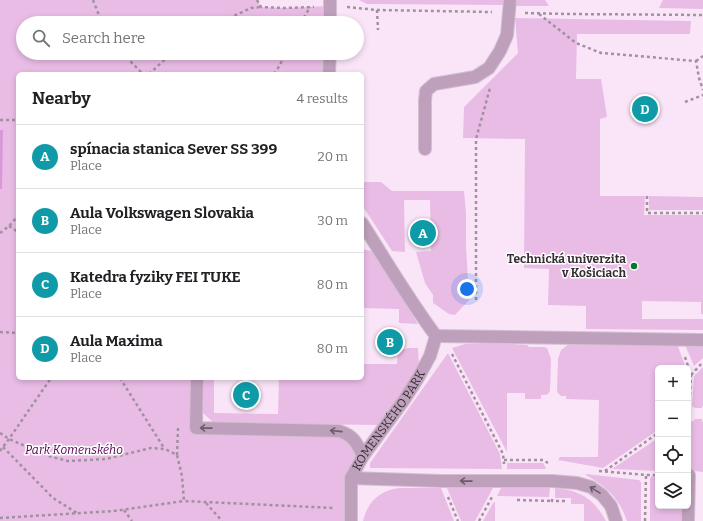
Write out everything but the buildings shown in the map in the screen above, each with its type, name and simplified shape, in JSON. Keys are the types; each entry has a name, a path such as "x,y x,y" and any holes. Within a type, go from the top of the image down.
{"lane":[{"path":"330,3 330,16"},
{"path":"425,149 426,90 434,84 475,77 490,68 500,52 507,35 510,6"},
{"path":"329,72 330,60"},
{"path":"364,226 406,294 436,336 703,340"},
{"path":"364,243 375,243"},
{"name":"KOMENSKÉHO PARK","path":"436,336 430,356 418,378 404,400 363,456 351,478 499,482 552,481 577,483 591,487 602,495 611,506 616,521"},
{"path":"197,380 196,428 339,431 351,436 363,456"},
{"path":"351,478 351,515"},
{"path":"688,509 688,521"}],"path":[{"path":"93,0 99,16"},
{"path":"257,0 261,7"},
{"path":"233,16 250,8 310,7 330,3 377,10 510,6 538,13 703,15"},
{"path":"305,16 310,7"},
{"path":"377,10 378,30"},
{"path":"538,13 576,43 601,53 696,61 703,56"},
{"path":"129,60 141,72"},
{"path":"151,72 164,60"},
{"path":"275,72 282,60"},
{"path":"696,61 703,90"},
{"path":"476,300 476,139 490,88"},
{"path":"685,102 703,95"},
{"path":"0,120 16,120"},
{"path":"475,169 481,169"},
{"path":"647,196 647,213 703,213"},
{"path":"0,233 16,218"},
{"path":"9,226 16,231"},
{"path":"476,231 481,230"},
{"path":"0,332 16,332"},
{"path":"436,336 450,350 503,454 504,469 491,499 479,521"},
{"path":"678,339 687,365"},
{"path":"691,375 703,362"},
{"path":"0,451 50,380"},
{"path":"121,380 165,449"},
{"path":"178,428 177,455 182,476 184,501"},
{"path":"0,433 9,439 48,456 68,461 106,459 151,448 165,449 177,455"},
{"path":"655,435 604,472 655,475"},
{"path":"3,446 53,498 78,513"},
{"path":"645,521 646,475"},
{"path":"441,481 458,521"},
{"path":"491,499 499,499"},
{"path":"514,500 565,501 565,504"},
{"path":"0,518 123,510 184,501 351,515"},
{"path":"206,502 222,521"},
{"path":"123,510 132,521"}],"green space":[{"name":"Park Komenského","path":"0,0 257,0 261,7 285,8 330,6 330,16 16,16 16,60 330,60 329,72 16,72 16,380 197,380 196,428 339,431 363,456 351,478 351,521 0,521"},
{"path":"359,0 504,0 504,5 367,4"},
{"path":"516,0 545,0 549,6 515,6"},
{"path":"663,0 703,0 703,9 659,8"},
{"path":"515,18 691,21 690,34 577,34 576,79 601,79 607,117 600,119 600,196 645,196 644,215 703,215 703,314 701,314 701,302 642,301 642,319 703,319 703,330 586,329 586,306 548,305 549,269 524,268 525,139 463,138 464,107 518,53"},
{"path":"364,182 381,182 392,191 464,191 469,300 455,315 449,314 433,303 433,295 425,283 416,252 431,251 430,200 404,200 405,252 392,251 364,208"},
{"path":"649,196 703,197 703,210 649,210"},
{"path":"364,249 376,252 418,324 399,323 399,309 364,308"},
{"path":"495,343 527,345 529,347 544,347 547,348 551,359 550,391 548,394 541,395 541,399 525,399 525,393 507,393 507,452 452,348 465,344"},
{"path":"569,344 677,344 685,365 655,365 655,432 603,468 558,460 560,457 598,457 599,400 566,399 566,396 561,396 557,392 558,359 561,350"},
{"path":"685,345 703,346 703,358 694,366"},
{"path":"418,348 419,369 379,425 214,423 203,413 204,380 214,380 214,413 278,414 279,380 364,380 364,364 397,364 398,349"},
{"path":"448,353 500,454 502,469 370,468 370,463"},
{"path":"703,367 703,406 702,408 695,408 692,406 694,378"},
{"path":"696,419 702,419 703,422 703,472 694,471 691,469 691,422"},
{"path":"655,440 655,471 612,469"},
{"path":"507,463 543,463 546,469 507,469"},
{"path":"586,474 639,480 641,482 641,521 627,521 620,506 611,494"},
{"path":"652,476 655,476 655,509 683,509 683,521 650,521 650,478"},
{"path":"400,488 441,488 454,521 363,521 368,508 376,498 386,491"},
{"path":"447,488 493,488 475,521 461,521"},
{"path":"501,488 550,488 549,497 497,496"},
{"path":"555,488 572,491 585,497 591,501 606,521 584,521 584,504 571,504 571,498 555,498"},
{"path":"495,502 495,521 483,521 493,503"}],"shaded area":[{"path":"0,130 3,130 2,189 0,189"}],"place":[{"name":"Aula Maxima","path":"645,109"},
{"name":"spínacia stanica Sever SS 399","path":"423,233"},
{"name":"Technická univerzita v Košiciach","path":"634,266"},
{"name":"Aula Volkswagen Slovakia","path":"390,342"},
{"name":"Katedra fyziky FEI TUKE","path":"246,395"}]}
